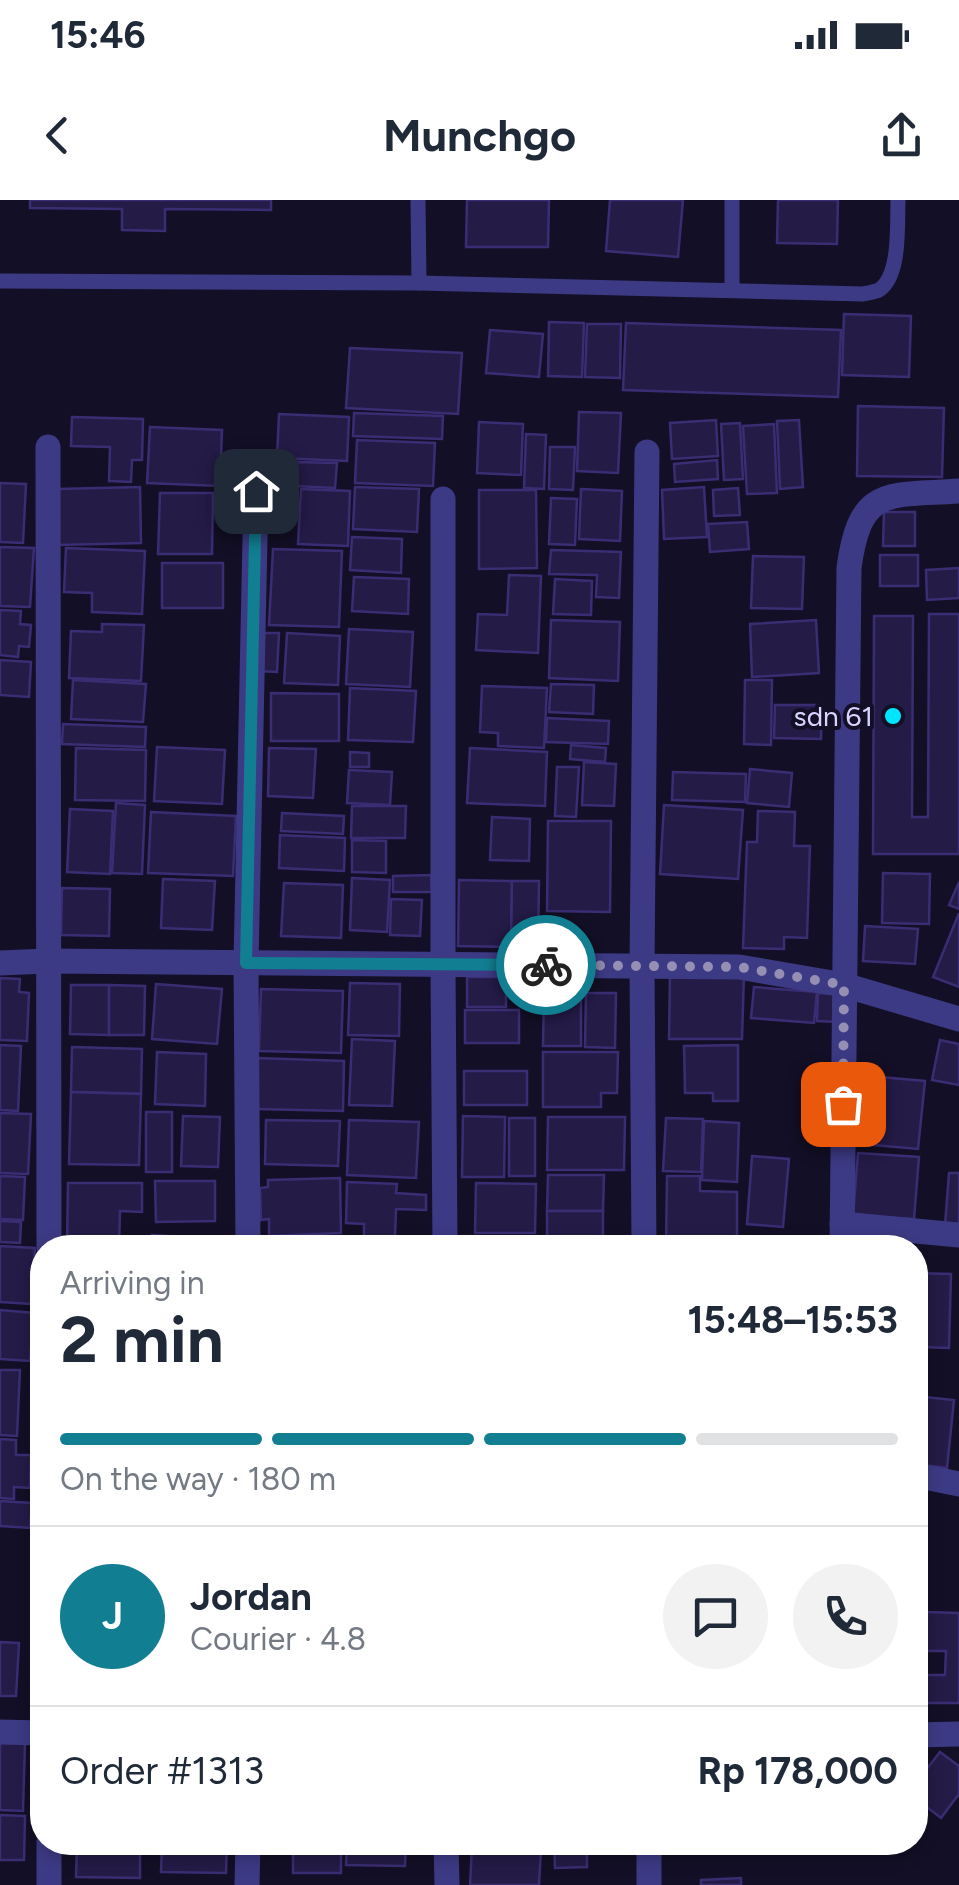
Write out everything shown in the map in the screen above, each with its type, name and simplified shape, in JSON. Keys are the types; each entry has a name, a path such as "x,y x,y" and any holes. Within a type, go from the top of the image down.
{"street":[{"path":"48,448 48,1235"},
{"path":"644,1235 647,452"},
{"path":"248,1235 246,963 256,491"},
{"path":"842,1235 849,568 853,540 867,510 888,496 959,491"},
{"path":"443,499 446,1235"},
{"path":"0,963 739,967 844,985 959,1019"},
{"path":"900,1235 959,1234"},
{"path":"928,1478 959,1484"},
{"path":"0,1732 30,1733"},
{"path":"928,1735 959,1734"},
{"path":"49,1855 49,1885"},
{"path":"248,1855 248,1885"},
{"path":"446,1855 447,1885"},
{"path":"648,1855 648,1885"}],"lane":[{"path":"418,200 419,283"},
{"path":"732,200 732,290"},
{"path":"0,281 419,283 862,294 877,292 887,282 896,253 898,200"}],"building":[{"path":"30,200 271,200 271,210 165,209 165,231 122,230 122,209 30,208"},
{"path":"467,200 549,200 548,247 466,247"},
{"path":"610,200 683,200 678,257 606,251"},
{"path":"778,200 838,200 837,244 777,243"},
{"path":"844,314 911,316 909,377 842,375"},
{"path":"549,322 584,323 582,377 548,376"},
{"path":"626,323 841,330 838,397 623,390"},
{"path":"587,324 621,324 620,378 585,377"},
{"path":"490,330 543,334 539,377 486,373"},
{"path":"350,348 462,353 458,414 346,408"},
{"path":"858,406 944,408 942,477 857,476"},
{"path":"579,412 621,413 618,473 577,471"},
{"path":"354,413 443,416 442,439 353,436"},
{"path":"279,414 349,417 347,461 277,458"},
{"path":"72,417 143,419 142,460 132,460 131,482 109,481 110,447 71,446"},
{"path":"716,420 718,456 672,459 670,423"},
{"path":"799,420 803,487 780,489 777,421"},
{"path":"479,422 523,424 521,475 477,473"},
{"path":"740,423 743,479 724,480 721,424"},
{"path":"774,424 777,493 747,494 743,426"},
{"path":"150,427 222,430 220,486 147,483"},
{"path":"526,434 546,435 544,489 524,488"},
{"path":"357,440 435,443 433,486 355,483"},
{"path":"550,447 575,447 573,490 549,489"},
{"path":"717,460 718,479 675,482 674,464"},
{"path":"295,462 337,463 335,488 294,486"},
{"path":"0,483 26,484 23,543 0,542"},
{"path":"140,487 141,543 58,545 57,489"},
{"path":"355,487 419,489 417,532 353,529"},
{"path":"704,487 707,537 664,539 662,490"},
{"path":"738,488 740,515 714,516 713,490"},
{"path":"301,489 350,491 348,546 298,544"},
{"path":"581,489 622,491 620,541 579,539"},
{"path":"479,490 536,490 537,568 479,569"},
{"path":"160,493 213,493 212,554 158,554"},
{"path":"551,498 577,499 575,545 549,544"},
{"path":"884,512 915,512 915,546 883,546"},
{"path":"747,522 749,549 710,552 708,524"},
{"path":"352,537 402,539 401,573 350,570"},
{"path":"0,547 34,548 30,607 0,606"},
{"path":"66,548 145,551 142,614 92,612 92,593 64,592"},
{"path":"273,549 342,551 339,627 269,625"},
{"path":"551,550 621,552 619,598 596,597 597,575 549,574"},
{"path":"880,555 918,555 918,586 880,586"},
{"path":"753,556 804,557 802,609 751,608"},
{"path":"162,563 223,563 223,608 162,608"},
{"path":"959,568 959,598 927,600 926,570"},
{"path":"509,575 541,576 538,653 476,650 478,614 507,615"},
{"path":"354,577 409,579 408,614 352,611"},
{"path":"555,579 592,581 591,615 553,614"},
{"path":"0,610 21,611 20,624 31,625 29,647 19,646 18,657 0,655"},
{"name":"sdn 61","path":"929,614 959,614 959,854 873,854 874,616 913,616 912,817 928,817"},
{"path":"551,620 620,622 618,681 549,678"},
{"path":"816,620 819,673 752,677 750,624"},
{"path":"102,624 144,625 141,681 69,678 71,631 102,632"},
{"path":"349,629 413,632 410,687 346,684"},
{"path":"258,633 279,633 277,672 257,671"},
{"path":"287,633 340,636 338,685 284,683"},
{"path":"0,660 31,662 29,697 0,695"},
{"path":"73,680 146,684 143,722 71,719"},
{"path":"745,680 772,680 771,745 744,744"},
{"path":"551,684 594,685 593,714 549,712"},
{"path":"482,686 547,688 544,748 498,746 498,733 480,732"},
{"path":"350,688 416,691 413,742 348,740"},
{"path":"271,693 339,694 339,741 271,741"},
{"path":"775,705 822,705 821,739 774,738"},
{"path":"547,718 609,721 608,744 546,742"},
{"path":"63,724 146,727 145,747 62,744"},
{"path":"571,745 606,748 605,762 570,759"},
{"path":"157,747 225,750 222,804 154,801"},
{"path":"76,748 146,750 145,801 75,800"},
{"path":"269,748 316,749 313,798 268,796"},
{"path":"470,748 547,752 545,806 467,803"},
{"path":"350,752 369,753 369,767 350,767"},
{"path":"584,762 616,764 614,806 582,805"},
{"path":"557,767 579,767 576,817 555,816"},
{"path":"750,769 792,773 789,807 747,803"},
{"path":"349,770 392,772 390,805 347,803"},
{"path":"673,772 746,774 745,802 672,800"},
{"path":"116,803 145,805 142,874 112,873"},
{"path":"664,805 743,810 738,879 660,874"},
{"path":"352,806 406,806 405,838 351,838"},
{"path":"70,809 113,811 110,874 67,872"},
{"path":"758,811 795,812 794,846 810,846 807,938 784,937 784,949 743,948 747,842 757,842"},
{"path":"151,812 236,816 233,876 148,873"},
{"path":"282,813 344,816 343,834 281,831"},
{"path":"492,817 530,819 529,861 490,860"},
{"path":"548,821 611,821 610,912 547,911"},
{"path":"280,835 345,838 344,871 279,868"},
{"path":"352,840 386,841 386,873 352,872"},
{"path":"883,873 930,874 929,924 882,923"},
{"path":"431,875 432,892 393,892 393,876"},
{"path":"352,878 390,880 387,932 350,930"},
{"path":"163,879 215,881 212,930 161,928"},
{"path":"459,880 512,881 511,947 458,946"},
{"path":"512,881 539,881 538,947 511,947"},
{"path":"959,882 959,909 949,905"},
{"path":"284,883 343,885 341,938 281,936"},
{"path":"62,888 110,889 109,936 61,935"},
{"path":"391,899 422,900 420,936 390,935"},
{"path":"959,913 959,987 933,977"},
{"path":"865,926 918,929 915,964 863,961"},
{"path":"670,973 744,974 742,1039 669,1039"},
{"path":"467,977 506,977 506,1007 467,1007"},
{"path":"0,978 20,979 19,992 29,993 27,1041 0,1040"},
{"path":"350,983 400,984 399,1036 348,1035"},
{"path":"156,984 222,989 217,1044 152,1039"},
{"path":"71,985 109,985 109,1035 70,1034"},
{"path":"109,985 145,986 144,1035 109,1035"},
{"path":"754,987 817,992 814,1023 751,1018"},
{"path":"261,989 343,991 341,1053 259,1051"},
{"path":"586,993 616,993 615,1048 585,1047"},
{"path":"818,993 839,994 837,1022 817,1021"},
{"path":"544,994 581,994 581,1046 543,1046"},
{"path":"465,1010 519,1010 519,1043 465,1043"},
{"path":"352,1039 395,1041 392,1106 349,1105"},
{"path":"940,1040 959,1044 959,1085 932,1080"},
{"path":"0,1045 21,1046 18,1111 0,1110"},
{"path":"738,1045 738,1101 713,1101 713,1093 685,1093 684,1046"},
{"path":"72,1047 142,1049 141,1094 71,1092"},
{"path":"157,1052 206,1054 205,1106 155,1104"},
{"path":"543,1052 618,1052 617,1093 601,1093 601,1107 543,1107"},
{"path":"258,1058 344,1061 343,1111 256,1109"},
{"path":"464,1071 527,1071 527,1105 464,1105"},
{"path":"858,1075 925,1081 918,1149 851,1143"},
{"path":"71,1092 141,1094 139,1165 69,1164"},
{"path":"146,1112 172,1112 172,1172 146,1172"},
{"path":"0,1113 31,1114 28,1174 0,1173"},
{"path":"183,1116 220,1117 218,1167 181,1166"},
{"path":"463,1116 505,1117 504,1177 462,1177"},
{"path":"548,1117 625,1117 624,1170 547,1170"},
{"path":"509,1118 535,1118 535,1176 509,1176"},
{"path":"666,1118 703,1119 701,1172 663,1171"},
{"path":"266,1120 340,1121 338,1166 265,1164"},
{"path":"349,1120 419,1122 416,1178 347,1175"},
{"path":"704,1121 739,1123 737,1182 702,1180"},
{"path":"858,1153 919,1157 914,1219 853,1216"},
{"path":"752,1156 789,1159 783,1227 747,1224"},
{"path":"949,1173 959,1173 959,1226 945,1225"},
{"path":"548,1175 604,1175 603,1211 547,1211"},
{"path":"0,1176 25,1177 23,1220 0,1219"},
{"path":"667,1176 700,1176 700,1191 737,1192 737,1235 666,1235"},
{"path":"340,1178 341,1233 269,1235 269,1219 261,1220 260,1188 268,1187 268,1180"},
{"path":"155,1181 215,1181 215,1221 156,1222"},
{"path":"347,1182 397,1184 396,1193 426,1195 426,1210 396,1209 395,1235 364,1235 364,1224 346,1223"},
{"path":"68,1183 142,1183 142,1212 120,1211 119,1235 67,1235"},
{"path":"476,1183 536,1184 535,1233 475,1233"},
{"path":"547,1211 603,1211 603,1235 547,1235"},
{"path":"0,1221 21,1222 20,1243 0,1242"},
{"path":"0,1246 30,1248 30,1304 0,1302"},
{"path":"928,1273 951,1274 949,1348 928,1347"},
{"path":"0,1310 30,1313 30,1361 0,1359"},
{"path":"0,1370 20,1370 17,1436 0,1435"},
{"path":"928,1397 954,1400 947,1468 928,1466"},
{"path":"0,1439 16,1440 16,1455 30,1455 30,1488 14,1487 14,1499 0,1498"},
{"path":"0,1501 30,1503 30,1528 0,1526"},
{"path":"928,1612 959,1613 959,1703 928,1703 928,1675 945,1675 946,1651 928,1651"},
{"path":"0,1642 19,1643 16,1696 0,1696"},
{"path":"0,1742 25,1742 23,1811 0,1810"},
{"path":"940,1752 959,1766 959,1794 941,1818 928,1808 928,1767"},
{"path":"0,1815 25,1816 24,1860 0,1860"},
{"path":"77,1855 140,1855 140,1878 76,1877"},
{"path":"162,1855 227,1855 226,1873 161,1872"},
{"path":"293,1855 341,1855 341,1873 293,1873"},
{"path":"346,1855 405,1855 405,1866 346,1865"},
{"path":"472,1855 541,1855 539,1885 470,1885"},
{"path":"554,1855 587,1855 587,1867 555,1868"},
{"path":"741,1878 741,1885 701,1885 701,1880"}],"way so far":[{"path":"546,965 739,967 844,985 843,1104"}],"place":[{"name":"sdn 61","path":"893,716"}],"route":[{"path":"256,491 246,963 546,965"}]}
